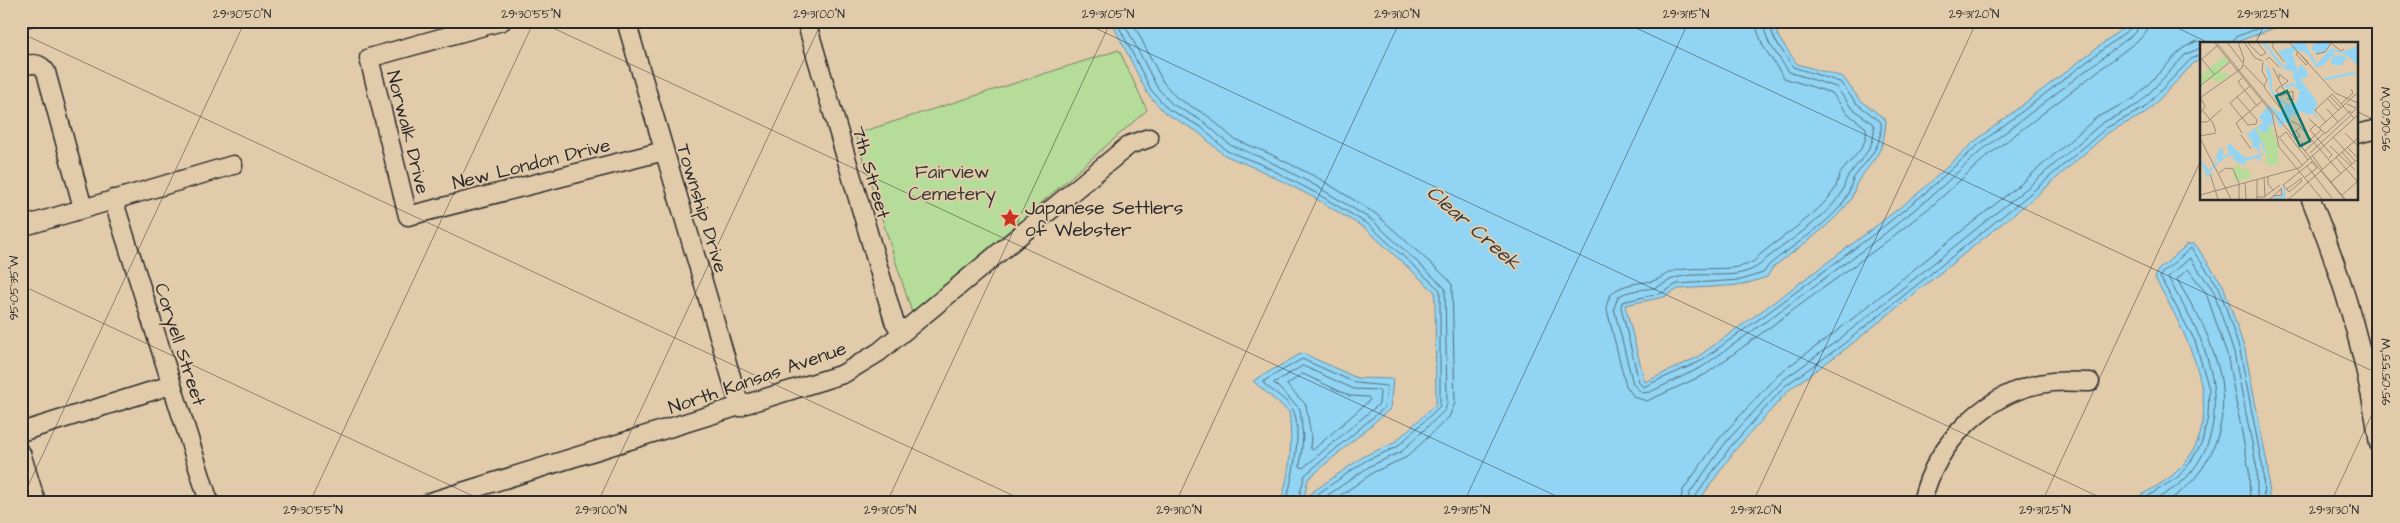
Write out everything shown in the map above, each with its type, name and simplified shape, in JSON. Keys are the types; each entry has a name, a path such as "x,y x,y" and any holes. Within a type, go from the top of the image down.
{"street":[{"name":"Norwalk Drive","path":"408,216 369,58 502,21"},
{"name":"Township Drive","path":"626,21 740,407"},
{"name":"7th Street","path":"806,21 894,321 902,333"},
{"path":"30,65 43,67 46,72 83,208"},
{"path":"2358,133 2379,128"},
{"name":"North Kansas Avenue","path":"430,502 740,407 843,374 859,366 902,333 1129,145 1149,138"},
{"name":"New London Drive","path":"408,216 664,151"},
{"path":"21,228 233,164"},
{"name":"Coryell Street","path":"113,199 209,502"},
{"path":"2311,200 2330,245 2361,349 2376,406 2379,444"},
{"path":"1922,502 1931,473 1944,449 1963,427 1983,409 2010,394 2040,384 2090,382"},
{"path":"21,432 171,385"},
{"path":"21,453 36,502"}],"green space":[{"name":"Fairview Cemetery","path":"1119,50 1147,110 913,316 855,134"}],"water":[{"name":"Clear Creek","path":"1111,21 1772,21 1779,38 1797,64 1843,77 1859,99 1886,120 1881,147 1858,181 1851,200 1813,237 1773,267 1767,277 1742,285 1678,289 1664,297 1625,305 1645,382 1696,358 1770,305 1922,190 1974,142 2132,21 2293,21 2236,42 2200,42 2200,60 2194,63 2146,113 2109,132 2035,197 1844,350 1790,389 1735,450 1698,502 1281,502 1287,480 1290,457 1289,412 1253,381 1302,353 1357,378 1393,379 1390,409 1308,479 1304,498 1364,456 1394,443 1436,404 1435,292 1366,229 1313,197 1260,170 1224,155 1198,132 1165,113 1147,93"},
{"path":"2188,244 2195,244 2223,285 2245,350 2268,468 2269,502 2129,502 2174,474 2192,452 2202,428 2203,403 2199,377 2191,351 2180,325 2155,278 2158,270"}],"railway":[{"path":"21,28 49,21"}],"place":[{"name":"Japanese Settlers of Webster","path":"1010,218"}]}
